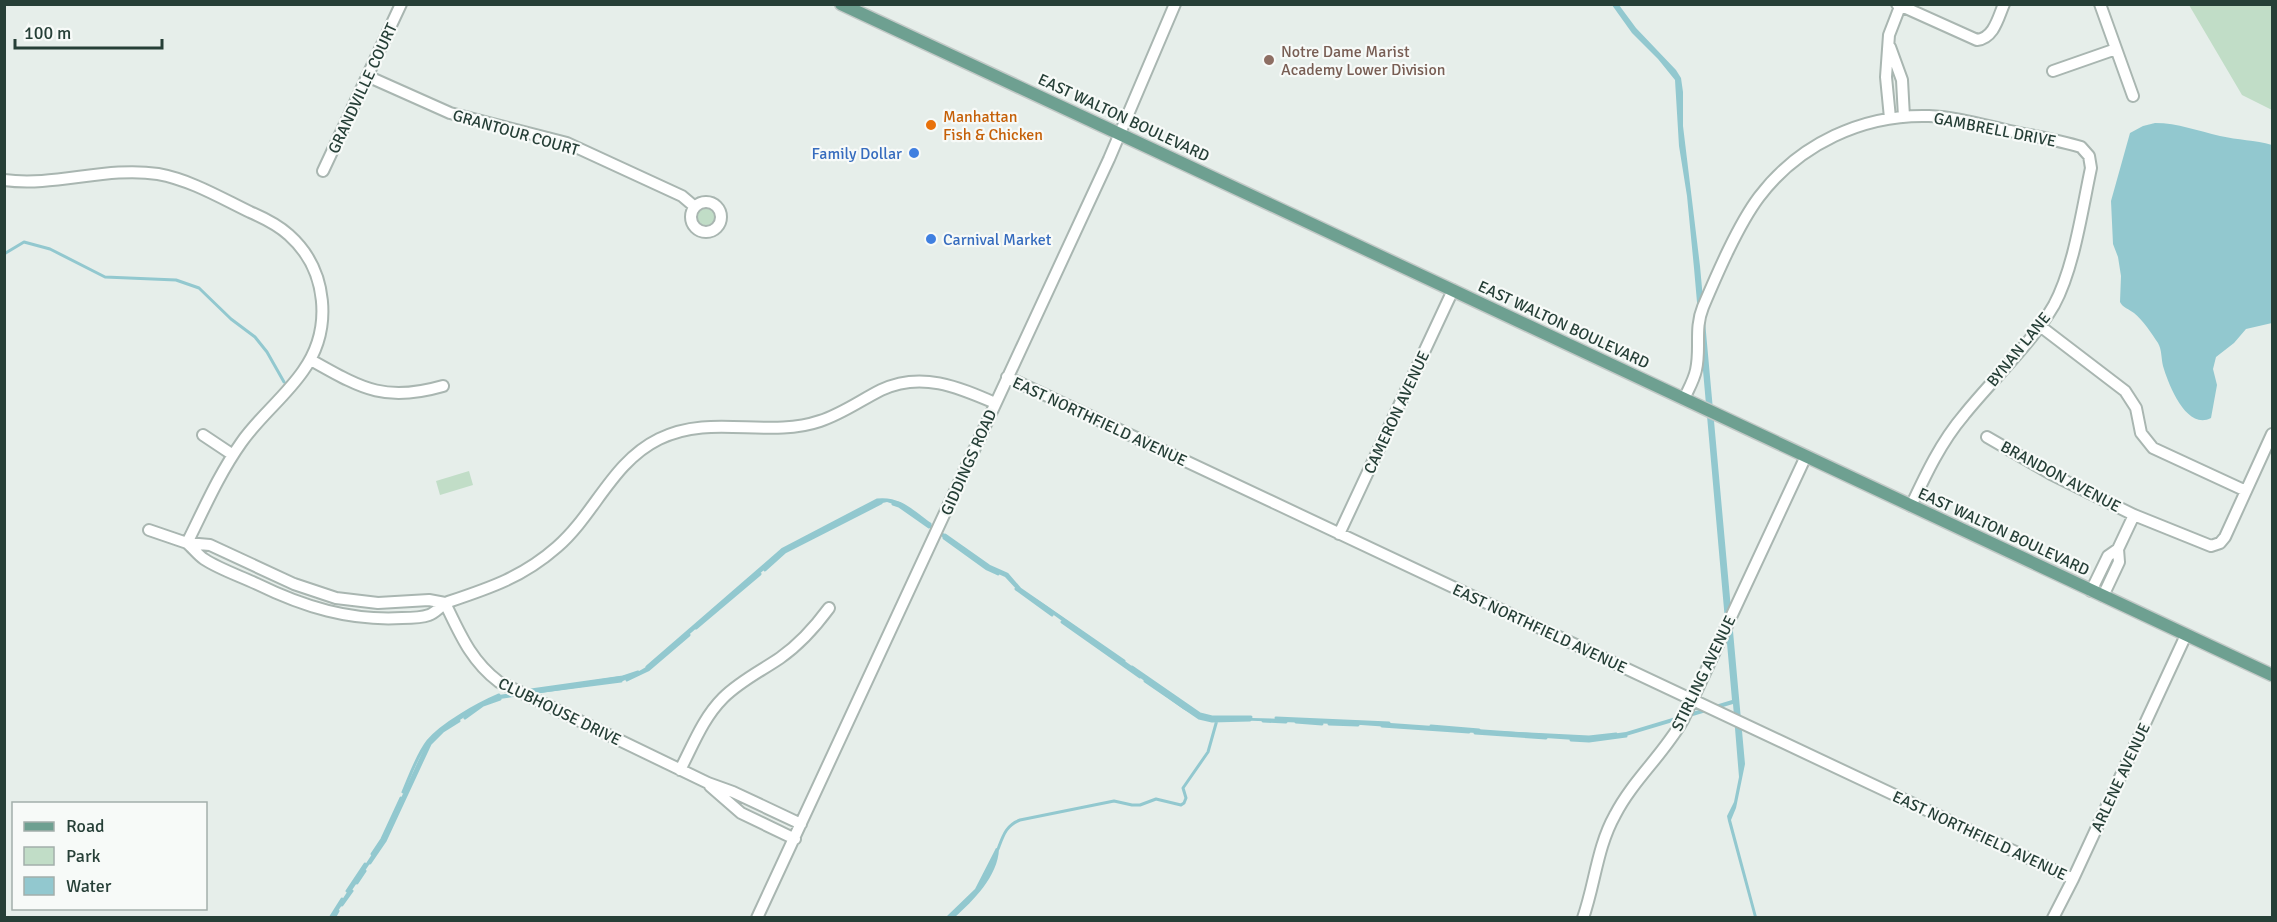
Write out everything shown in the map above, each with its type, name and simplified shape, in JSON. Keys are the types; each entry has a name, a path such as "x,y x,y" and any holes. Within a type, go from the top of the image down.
{"main road":[{"name":"EAST WALTON BOULEVARD","path":"841,4 2272,675"}],"street":[{"name":"GRANDVILLE COURT","path":"322,171 401,4"},
{"name":"GIDDINGS ROAD","path":"757,918 1120,133 1175,4"},
{"path":"1890,118 1886,81 1890,30 1900,5 1977,40 1986,38 1990,33 2004,4"},
{"path":"2100,4 2133,96"},
{"path":"1890,47 1902,80 1904,117"},
{"path":"2053,71 2116,49"},
{"name":"GRANTOUR COURT","path":"368,76 450,113 572,145 682,196 695,207"},
{"name":"GAMBRELL DRIVE","path":"1684,399 1697,369 1697,334 1704,305 1742,225 1759,198 1788,166 1822,141 1854,127 1890,118 1930,116 1955,119 2079,146"},
{"name":"BYNAN LANE","path":"1911,506 1931,464 1952,430 2040,326 2054,304 2065,279 2091,168 2088,154 2079,146"},
{"path":"4,180 42,180 116,172 161,175 191,184 274,224 299,245 311,263 318,280 323,305 322,323 311,360 233,454 187,543"},
{"name":"CAMERON AVENUE","path":"1339,534 1453,290"},
{"path":"2040,326 2125,391 2136,408 2141,433 2153,448 2246,491 2272,434"},
{"path":"311,360 353,383 376,392 419,393 443,386"},
{"name":"EAST NORTHFIELD AVENUE","path":"1007,377 2073,879"},
{"path":"187,543 203,559 310,607 345,615 378,618 431,615 445,603 493,588 540,561 578,526 626,463 648,445 671,433 707,425 767,429 804,425 839,414 883,390 912,382 951,385 995,403"},
{"path":"202,435 233,454"},
{"name":"BRANDON AVENUE","path":"1987,437 2051,474 2134,515 2208,545 2215,545 2224,539 2246,491"},
{"name":"STIRLING AVENUE","path":"1583,918 1601,847 1613,818 1631,789 1673,737 1806,456"},
{"path":"2103,596 2119,562 2118,549 2134,515"},
{"path":"149,530 187,543 210,544 315,592 347,600 378,603 429,600 445,603"},
{"path":"2091,591 2108,556 2118,549"},
{"path":"251,582 258,567"},
{"path":"310,607 315,592"},
{"path":"378,603 378,618"},
{"name":"CLUBHOUSE DRIVE","path":"445,603 468,650 480,666 499,682 680,770 801,824"},
{"path":"680,770 700,730 719,703 742,681 795,647 829,608"},
{"name":"ARLENE AVENUE","path":"2053,918 2186,635"},
{"name":"CLUBHOUSE DRIVE","path":"708,783 736,809 795,838"}],"green space":[{"path":"2189,5 2272,5 2272,110 2242,95"},
{"path":"706,207 713,210 716,217 713,224 706,227 699,224 696,217 699,210"},
{"path":"469,471 473,485 440,495 436,481"}],"water":[{"path":"1612,5 1619,5 1636,28 1681,78 1683,126 1700,266 1745,764 1736,808 1731,820 1757,917 1754,917 1727,816 1734,802 1739,777 1733,704 1626,736 1589,741 1361,725 1212,721 1199,718 1183,709 1018,591 1005,577 987,569 899,506 887,502 878,504 785,552 648,670 623,681 500,699 483,705 443,731 430,744 385,841 334,917 330,918 382,839 427,742 441,728 482,702 499,695 634,674 646,667 783,549 877,500 887,499 900,502 989,566 1007,574 1020,589 1200,714 1212,717 1362,721 1589,737 1626,732 1732,700 1694,268 1687,196 1679,146 1675,80 1632,33"},
{"path":"2155,123 2272,145 2272,323 2246,329 2234,343 2216,357 2213,369 2217,385 2211,418 2202,420 2186,412 2165,374 2158,343 2141,319 2120,302 2121,276 2113,244 2111,201 2130,133"},
{"path":"996,848 999,849 998,859 983,887 955,917 947,916 975,889"}],"waterway":[{"path":"4,254 24,242 50,249 105,277 176,280 199,288 231,319 255,337 267,352 284,382"},
{"path":"647,667 783,549 877,500 899,503 930,524"},
{"path":"765,570 785,552 881,503"},
{"path":"893,504 929,527"},
{"path":"945,535 989,566 1007,574 1020,589 1124,661"},
{"path":"944,538 987,569 998,574"},
{"path":"696,628 760,574"},
{"path":"1016,589 1052,615"},
{"path":"1062,622 1140,677"},
{"path":"627,680 648,670 689,635"},
{"path":"1132,667 1200,714 1212,717 1251,717"},
{"path":"531,690 623,677 638,672"},
{"path":"536,692 621,681"},
{"path":"1145,681 1199,718 1212,721 1250,720"},
{"path":"403,792 420,753 428,741 461,715 499,695"},
{"path":"465,718 483,705 500,699"},
{"path":"1276,718 1389,723"},
{"path":"998,849 1008,828 1020,820 1114,801 1140,805 1156,799 1181,805 1186,798 1183,788 1208,752 1217,720"},
{"path":"370,863 385,841 430,744 443,731 459,721"},
{"path":"1263,721 1286,722"},
{"path":"1296,722 1322,724"},
{"path":"1329,724 1358,725"},
{"path":"1382,726 1469,732"},
{"path":"1431,726 1479,730"},
{"path":"1475,733 1546,738"},
{"path":"1506,733 1589,737 1616,734"},
{"path":"1571,740 1589,741 1626,736"},
{"path":"372,854 382,839 401,798"},
{"path":"347,891 365,864"},
{"path":"357,883 365,871"},
{"path":"342,905 352,891"},
{"path":"330,918 342,899"},
{"path":"334,918 338,911"}],"place":[{"name":"Notre Dame Marist Academy Lower Division","path":"1269,60"},
{"name":"Manhattan Fish & Chicken","path":"931,125"},
{"name":"Family Dollar","path":"914,153"},
{"name":"Carnival Market","path":"931,239"}]}
